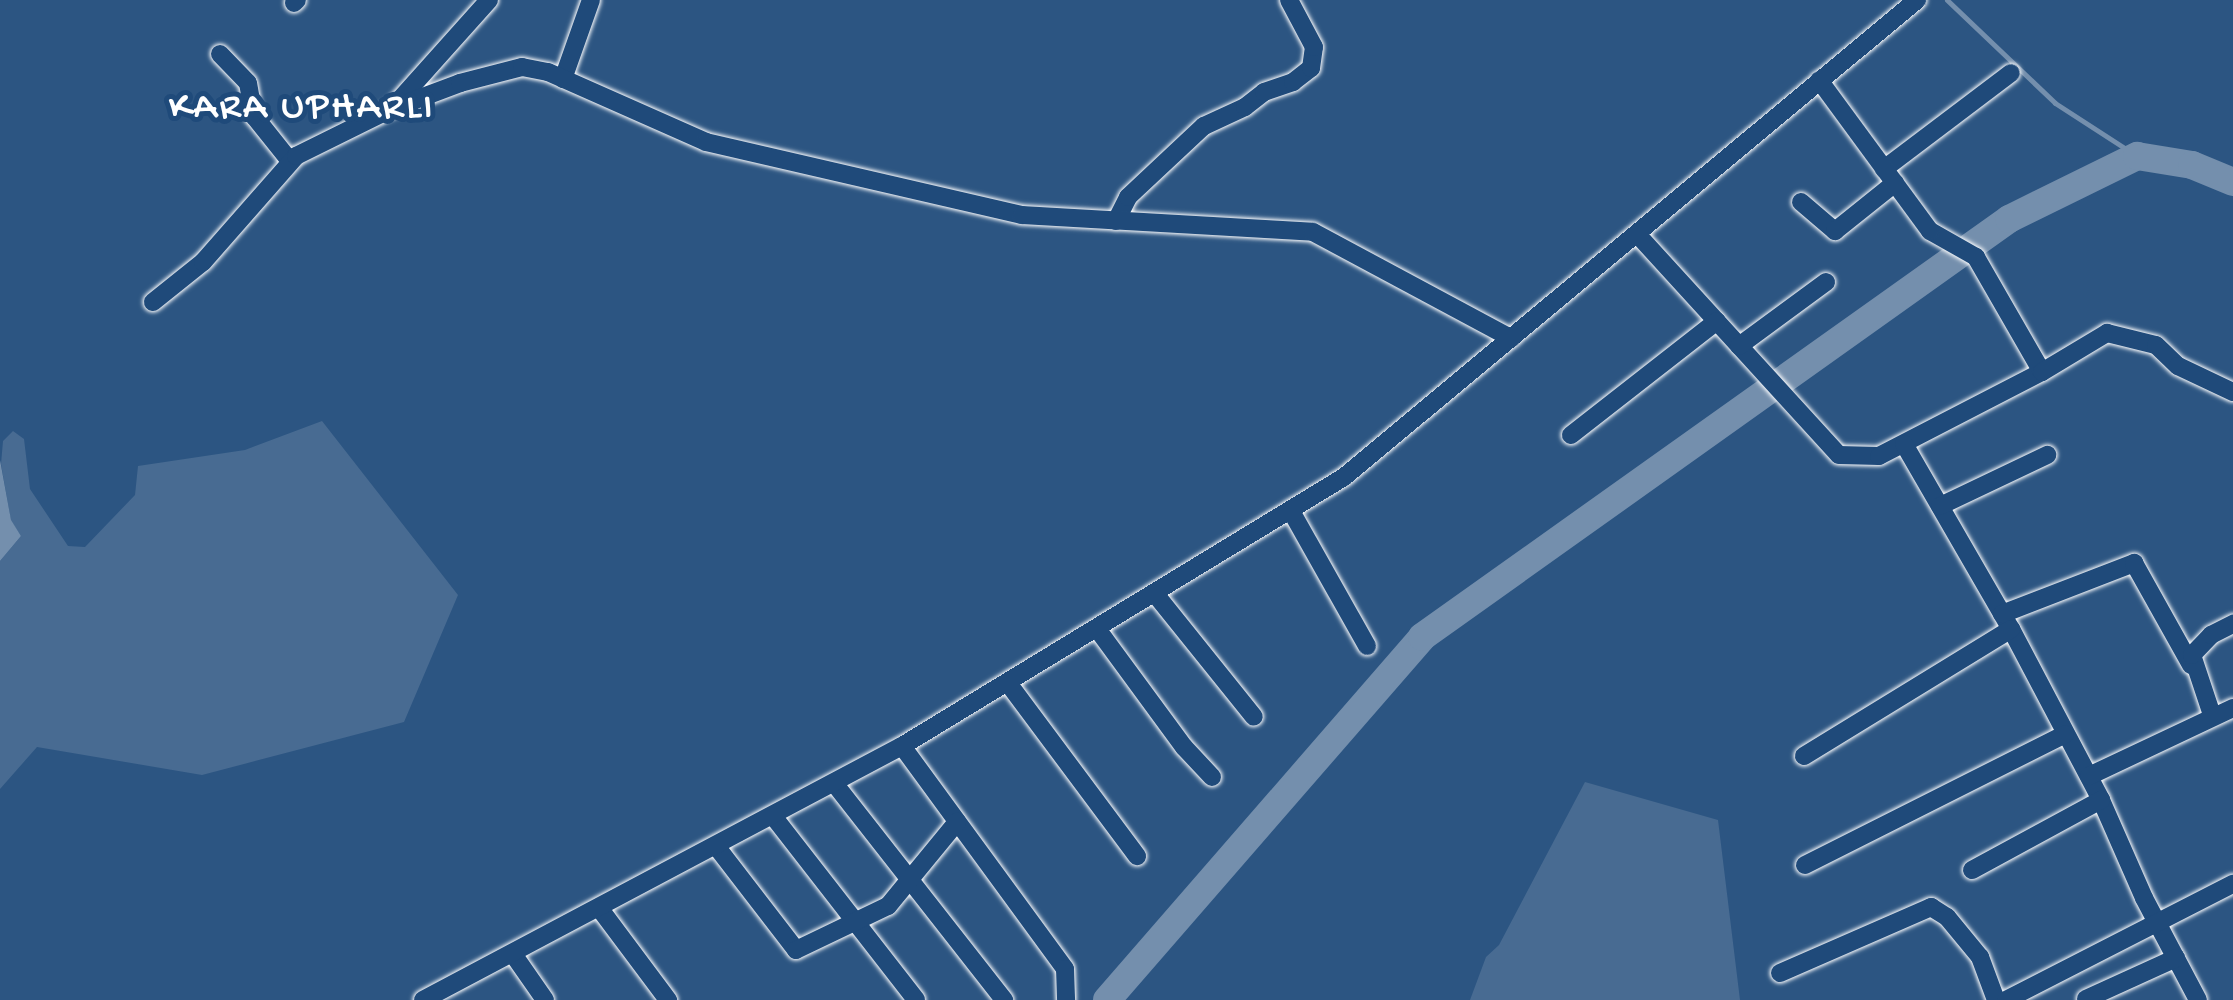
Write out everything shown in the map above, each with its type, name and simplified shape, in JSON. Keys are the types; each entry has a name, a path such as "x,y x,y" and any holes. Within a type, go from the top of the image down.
{"street":[{"path":"391,110 490,0"},
{"path":"563,79 590,0"},
{"path":"1116,222 1128,197 1204,126 1264,92 1293,82 1312,68 1314,47 1289,0"},
{"path":"423,1000 902,746 1156,595 1372,457 1917,0"},
{"path":"220,54 248,82 254,116 290,161"},
{"path":"153,302 202,262 290,161 391,110 510,68 528,67 706,142 1022,215 1301,231 1328,237 1511,338"},
{"path":"1802,202 1835,231 1889,176 2011,73"},
{"path":"1819,80 1932,234 1976,256 2042,372"},
{"path":"1636,234 1839,454 1866,459 1904,444 2042,372 2107,333 2156,345 2178,366 2233,392"},
{"path":"1745,353 1826,282"},
{"path":"1572,435 1717,320"},
{"path":"1904,444 2007,621 2089,776 2198,1000"},
{"path":"1940,506 2048,454"},
{"path":"1291,510 1366,646"},
{"path":"1804,756 2007,621 2134,563 2192,665 2212,715"},
{"path":"1156,595 1254,717"},
{"path":"2192,665 2198,646 2233,624"},
{"path":"1098,630 1166,724 1212,777"},
{"path":"1008,683 1137,856"},
{"path":"2089,776 2233,708"},
{"path":"1804,865 2065,734"},
{"path":"902,746 1065,969 1066,1000"},
{"path":"834,784 1004,1000"},
{"path":"1972,870 2101,800"},
{"path":"773,816 916,1000"},
{"path":"716,846 794,950 888,906 957,822"},
{"path":"2006,1000 2233,884"},
{"path":"1780,973 1931,907 1947,917 1980,957 1996,1000"},
{"path":"600,909 668,1000"},
{"path":"514,954 544,1000"},
{"path":"2086,999 2176,958"}],"shaded area":[{"path":"322,421 458,595 404,722 202,775 37,747 0,789 0,561 21,536 11,521 1,464 3,441 13,431 24,439 30,489 68,546 85,547 135,495 138,466 245,450"},
{"path":"0,460 11,520 21,536 0,561"},
{"path":"1585,782 1718,820 1740,1000 1470,1000 1486,957 1499,945"}],"waterway":[{"path":"1947,0 2055,103 2137,156"},
{"path":"1107,1000 1422,637 2009,219 2137,156 2192,165 2233,182"}],"district":[{"name":"KARA UPHARLI","path":"302,109"}]}
